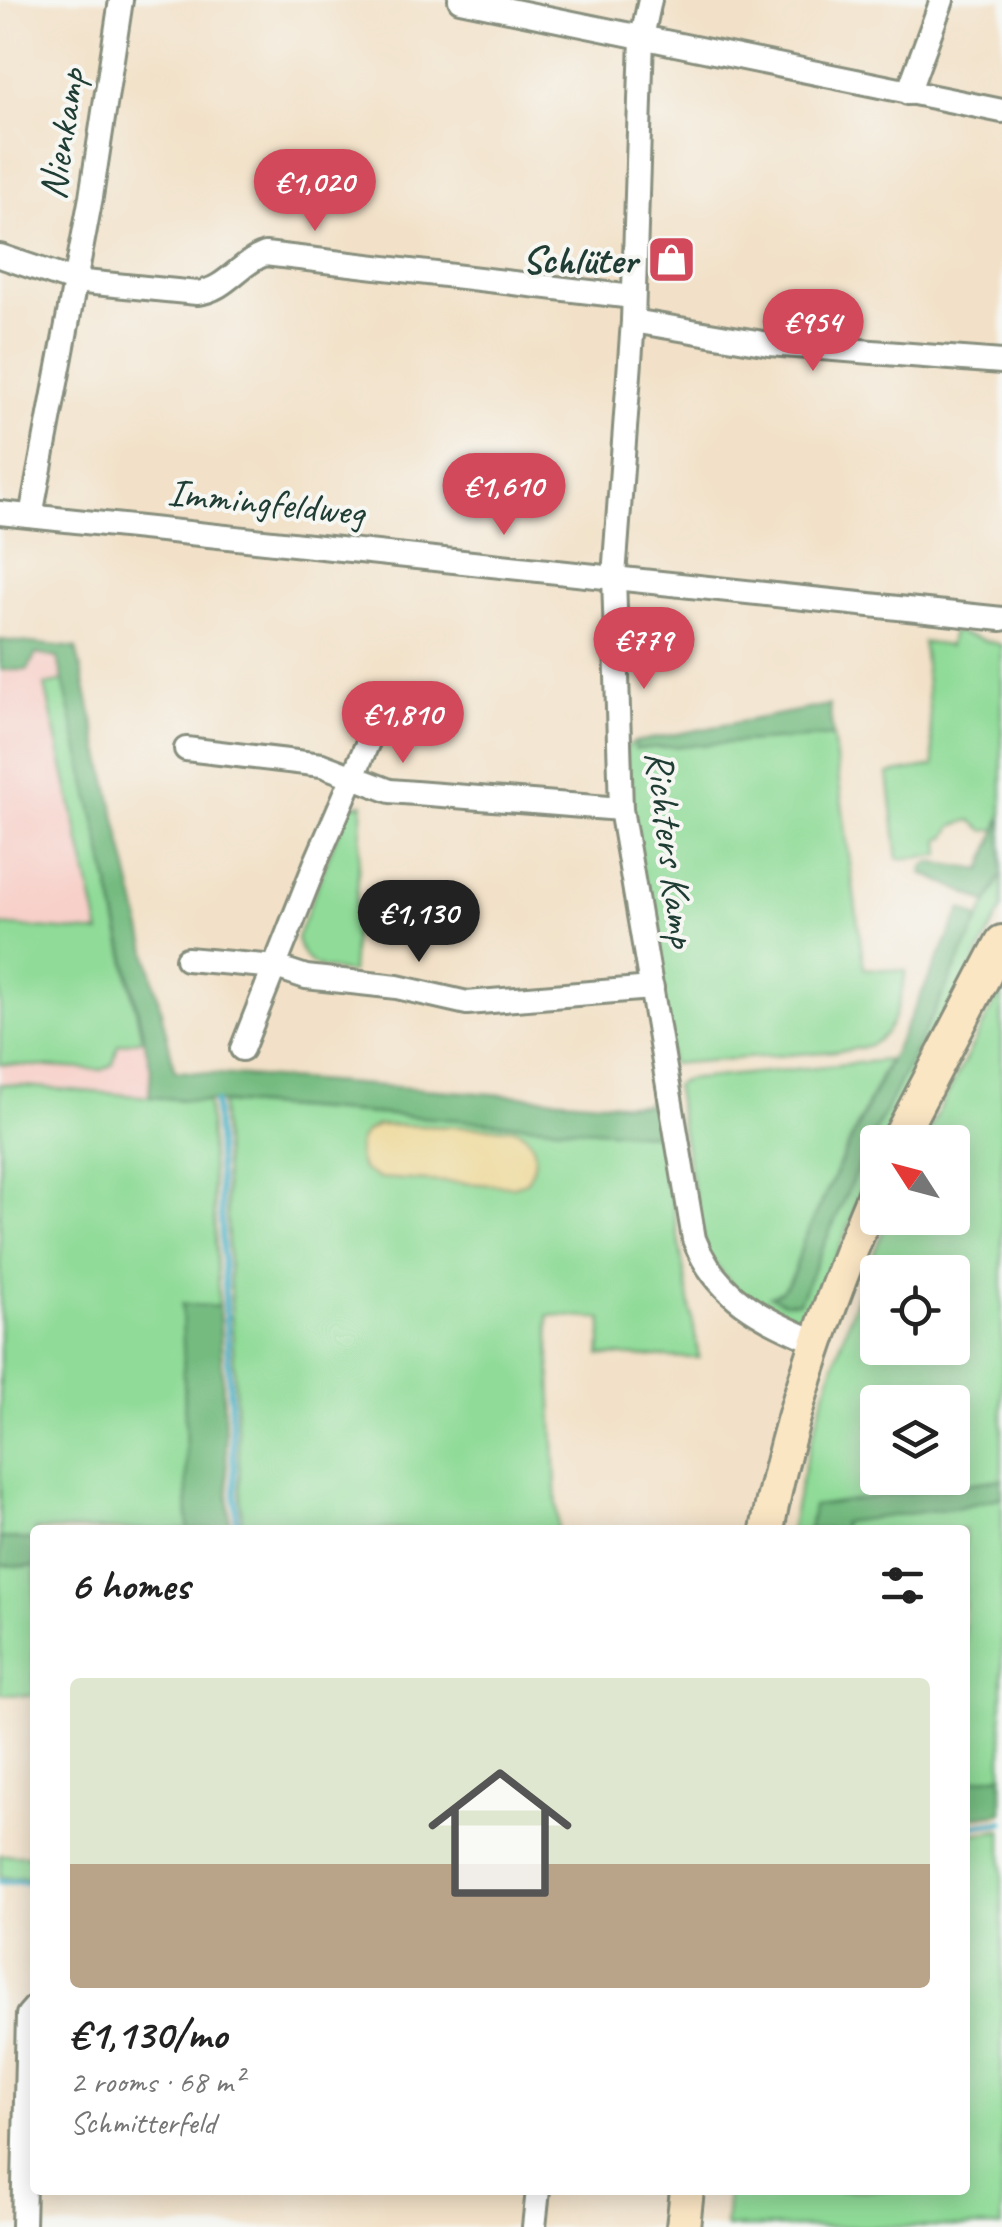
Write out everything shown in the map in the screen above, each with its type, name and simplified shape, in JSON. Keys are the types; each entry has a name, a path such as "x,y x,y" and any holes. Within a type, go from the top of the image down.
{"street":[{"name":"Nienkamp","path":"31,516 91,197 122,0"},
{"path":"460,0 1002,111"},
{"name":"Richters Kamp","path":"650,0 642,37 633,321 614,576 620,809 694,1239 718,1284 736,1301 770,1322 817,1342"},
{"path":"908,93 942,0"},
{"path":"0,256 74,282 196,293 211,292 249,260 265,254 633,297"},
{"path":"633,321 768,344 1002,362"},
{"name":"Immingfeldweg","path":"0,513 1002,619"},
{"path":"242,1049 368,742"},
{"path":"186,749 322,764 390,792 620,809"},
{"path":"906,1125 1002,942"},
{"path":"187,959 276,967 306,977 397,987 467,1003 652,988"},
{"path":"768,1525 785,1448 817,1342 860,1231"},
{"path":"24,2227 30,2013"},
{"path":"534,2227 537,2195"},
{"path":"683,2227 686,2195"}],"shaded area":[{"path":"36,654 58,658 152,1069 149,1097 0,1084 0,670 27,670"}],"green space":[{"path":"952,631 1002,645 1002,816 998,829 985,831 971,820 953,826 946,838 940,839 941,855 898,859 888,774 934,766 923,642 949,646"},
{"path":"0,640 76,648 175,1071 645,1105 653,1096 662,1143 652,1134 149,1097 151,1069 58,658 36,654 28,670 0,670"},
{"path":"65,681 142,1039 118,1045 113,1064 103,1070 0,1064 0,925 100,933 45,685"},
{"path":"829,705 833,736 635,749 635,742"},
{"path":"833,736 864,968 906,971 893,1021 874,1043 850,1050 671,1064 631,820 625,748 635,742 636,749"},
{"path":"363,804 351,973 316,966 304,956 297,938 348,806"},
{"path":"1002,816 1002,873 988,903 922,873 931,862 982,870"},
{"path":"1002,873 1002,908 894,1125 878,1125"},
{"path":"962,909 980,919 878,1125 860,1125 860,1163 799,1302 784,1302 770,1296 784,1288 793,1275 803,1242"},
{"path":"1002,988 1002,1479 970,1484 970,1385 860,1385 860,1495 890,1495 813,1506 810,1525 791,1525 831,1371 860,1289 860,1365 970,1365 970,1255 873,1255 881,1235 970,1235 970,1125 932,1125"},
{"path":"888,1060 803,1242 792,1279 783,1292 772,1296 784,1302 799,1302 860,1163 860,1200 818,1300 810,1312 793,1320 737,1290 705,1253 674,1085 685,1080"},
{"path":"0,1084 208,1102 219,1307 182,1305 188,1525 30,1525 30,1540 0,1538"},
{"path":"221,1103 652,1134 662,1143 699,1358 600,1355 603,1319 548,1315 558,1525 242,1525"},
{"path":"182,1304 219,1307 230,1525 188,1525"},
{"path":"1002,1479 1002,1497 843,1525 810,1525 813,1506 890,1495 970,1495 970,1484"},
{"path":"1002,1497 1002,1775 970,1780 970,1525 843,1525"},
{"path":"0,1538 30,1540 30,1567 0,1565"},
{"path":"0,1565 30,1567 30,1696 0,1694"},
{"path":"1002,1775 1002,1813 970,1817 970,1780"},
{"path":"1002,1830 1002,2227 725,2227 728,2195 970,2195 970,1834"},
{"path":"0,1855 30,1855 30,1878 0,1877"}],"sand":[{"path":"378,1125 513,1128 528,1137 535,1158 526,1182 513,1186 378,1178 362,1169 358,1148 366,1132"}],"waterway":[{"path":"215,1103 237,1525"},
{"path":"970,1826 1002,1822"},
{"path":"0,1882 30,1882"}],"place":[{"name":"Schlüter","path":"672,260"}]}
